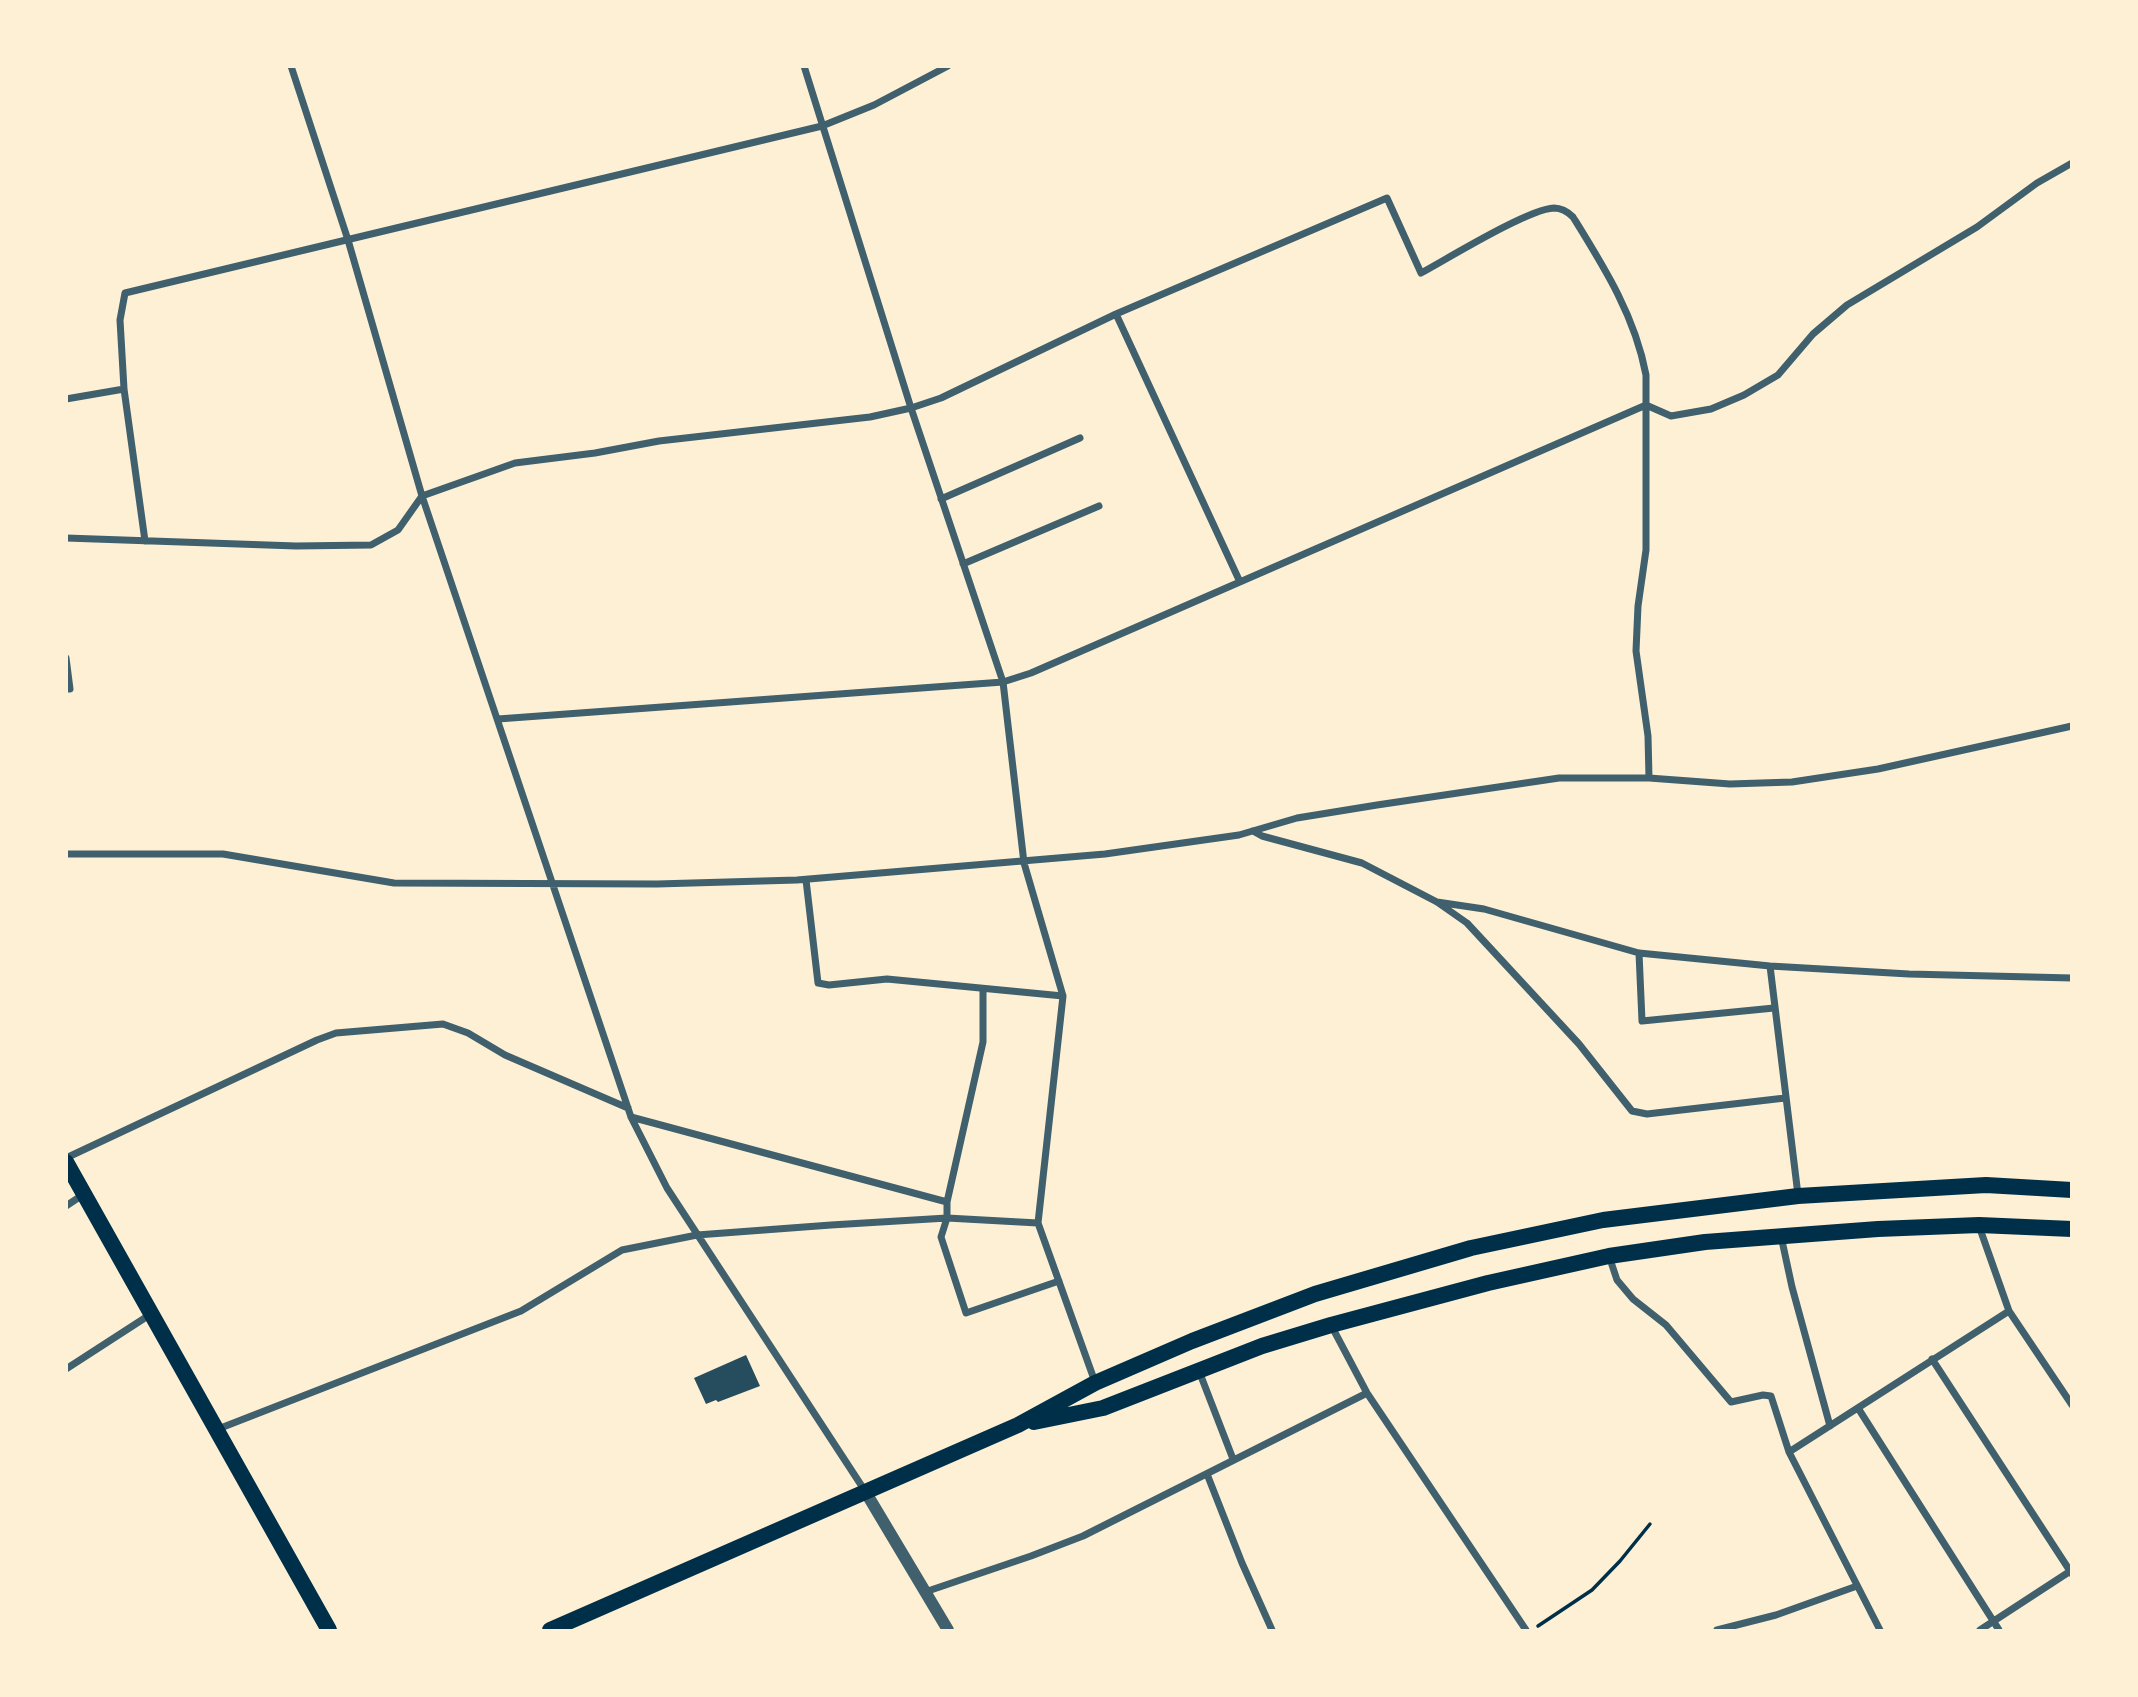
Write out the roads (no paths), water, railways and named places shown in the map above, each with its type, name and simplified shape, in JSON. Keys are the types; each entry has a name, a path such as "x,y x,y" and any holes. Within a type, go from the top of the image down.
{"main road":[{"path":"66,1160 330,1630"},
{"path":"550,1630 1018,1425 1095,1383 1203,1336 1315,1294 1471,1248 1603,1220 1798,1196 1986,1185 2071,1190"},
{"path":"1018,1425 1103,1408 1262,1346 1331,1325 1463,1289 1609,1256 1705,1242 1781,1235 1979,1225 2071,1229"}],"street":[{"path":"291,66 348,240 422,496 629,1113 667,1188 865,1491 948,1630"},
{"path":"804,66 911,408 1003,682 1024,863 1063,996 1038,1223 1095,1383"},
{"path":"145,541 124,389 120,320 125,293 822,126 874,105 948,66"},
{"path":"498,719 1003,682 1031,673 1646,405 1671,416 1711,409 1744,396 1778,375 1812,334 1847,305 1977,227 2037,183 2071,163"},
{"path":"66,538 296,546 371,545 398,530 422,496 515,463 595,453 659,441 870,417 941,398 1116,314 1387,198 1421,273 1531,214 1552,208 1565,210 1573,217 1609,275 1642,349 1646,375 1646,550 1638,606 1636,650 1648,736 1649,778"},
{"path":"1116,314 1240,582"},
{"path":"66,398 124,389"},
{"path":"942,499 1080,439"},
{"path":"963,564 1099,506"},
{"path":"66,658 70,689 66,689"},
{"path":"66,854 223,854 394,883 657,884 806,880 1105,854 1253,831 1297,818 1559,778 1649,778 1730,784 1792,782 1878,769 2071,726"},
{"path":"1253,831 1262,836 1362,863 1437,902 1467,923 1579,1044 1632,1111 1647,1114 1786,1098"},
{"path":"806,880 818,983 829,985 887,979 1063,996"},
{"path":"1437,902 1483,909 1639,953 1770,966 1909,974 2071,978"},
{"path":"1639,953 1642,1021 1774,1008"},
{"path":"1770,966 1798,1196"},
{"path":"983,989 983,1042 941,1237 966,1312 1059,1281"},
{"path":"66,1160 317,1040 336,1034 443,1024 468,1033 505,1055 629,1113 947,1202"},
{"path":"66,1206 85,1194"},
{"path":"218,1429 521,1311 622,1250 697,1235 947,1218 1038,1223"},
{"path":"1979,1225 2009,1311 2071,1405"},
{"path":"1781,1235 1792,1287 1830,1426"},
{"path":"1609,1256 1617,1280 1633,1299 1666,1325 1731,1402 1770,1396 1789,1452 1880,1630"},
{"path":"1789,1452 2009,1311"},
{"path":"66,1369 152,1313"},
{"path":"1331,1325 1367,1393 1528,1630"},
{"path":"1932,1359 2071,1571 1980,1630"},
{"path":"1199,1371 1233,1459"},
{"path":"924,1592 1058,1546 1133,1512 1367,1393"},
{"path":"1858,1408 1998,1630"},
{"path":"1208,1474 1242,1563 1272,1630"},
{"path":"1717,1630 1776,1615 1857,1586"}]}
